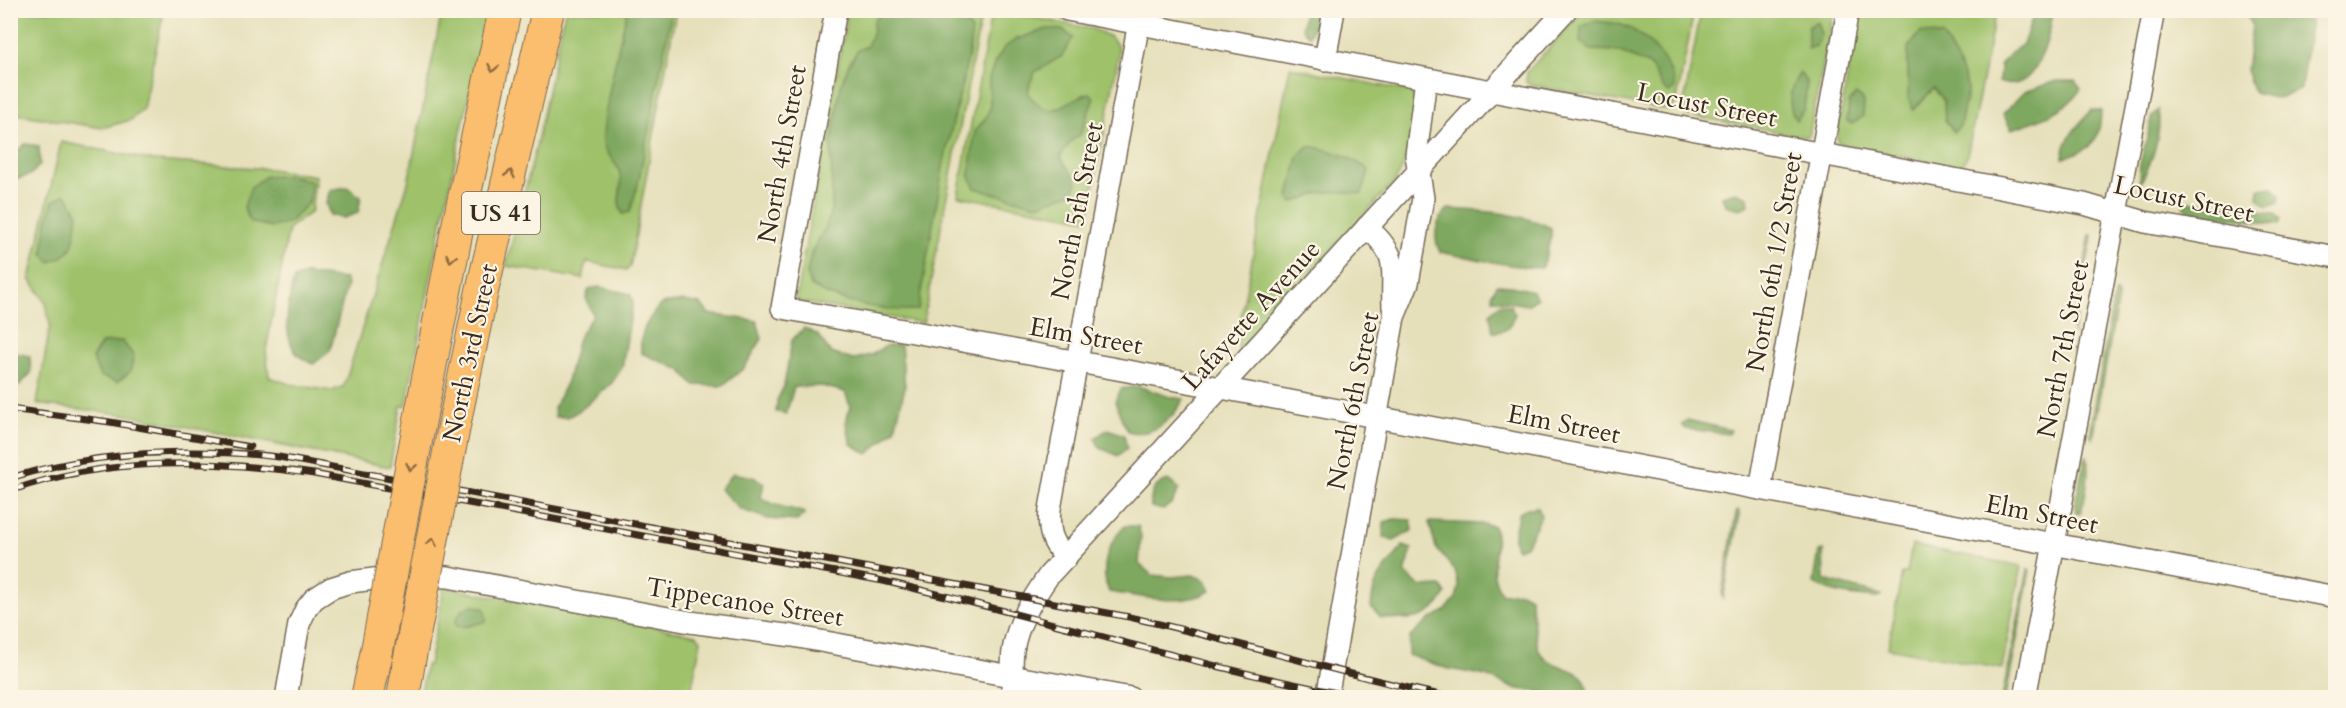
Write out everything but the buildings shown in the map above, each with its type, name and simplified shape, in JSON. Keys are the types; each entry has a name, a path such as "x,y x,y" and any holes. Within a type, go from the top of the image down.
{"highway":[{"name":"North 3rd Street","path":"367,698 456,234 505,10"},
{"name":"North 3rd Street","path":"403,698 482,291 548,10"}],"street":[{"name":"North 4th Street","path":"782,308 836,10"},
{"name":"Locust Street","path":"1067,10 1140,17 1325,60 2084,204 2145,222 2336,257"},
{"path":"1325,60 1334,10"},
{"name":"Lafayette Avenue","path":"1013,676 1013,652 1017,635 1049,575 1566,10"},
{"name":"North 6th 1/2 Street","path":"1760,489 1848,10"},
{"name":"North 7th Street","path":"2025,698 2154,10"},
{"name":"North 5th Street","path":"1066,558 1054,546 1049,524 1050,509 1140,17"},
{"name":"North 6th Street","path":"1327,698 1394,317 1408,283 1423,198 1416,155 1426,79"},
{"path":"1367,227 1381,240 1392,256 1394,317"},
{"name":"Elm Street","path":"782,308 2336,597"},
{"name":"Tippecanoe Street","path":"286,698 299,624 314,598 331,588 350,582 406,575 448,577 690,622 793,636 1131,698"},
{"path":"1012,698 1013,676"}],"green space":[{"path":"910,10 918,15 964,20 972,31 944,161 918,310 876,308 848,302 811,286 807,274 812,251 826,227 832,206 831,142 841,85 849,64 858,50 867,46 872,35 874,20 885,11"},
{"path":"10,11 164,11 143,109 131,120 102,128 11,113"},
{"path":"442,11 487,11 436,250 406,406 401,406 390,467 128,415 37,404 50,325 46,303 30,279 61,142 156,161 270,169 316,176 311,212 289,228 266,350 269,377 289,384 332,391 344,386 408,183"},
{"path":"565,11 676,11 630,267 627,270 588,262 583,279 506,266 536,147"},
{"path":"627,11 672,11 638,184 630,212 623,214 619,205 620,173 604,146 603,137 611,81"},
{"path":"848,11 982,11 923,323 800,302 796,297"},
{"path":"998,11 1093,29 1110,38 1118,48 1119,53 1088,220 958,196 990,20"},
{"path":"1304,11 1318,11 1316,22 1309,36 1302,29"},
{"path":"1583,11 1694,11 1677,100 1671,111 1526,82 1527,72"},
{"path":"1701,11 1834,11 1809,136 1686,115 1683,108"},
{"path":"1859,11 1996,11 1967,156 1961,168 1838,142 1837,136"},
{"path":"2035,11 2053,11 2039,62 2023,81 2012,84 1999,82 2000,66 2009,54 2023,44"},
{"path":"2227,11 2312,11 2301,89 2279,99 2254,93 2246,70 2252,26 2245,14"},
{"path":"1594,21 1619,24 1641,35 1657,50 1669,68 1675,88 1669,93 1663,88 1650,65 1618,51 1591,50 1580,42 1581,27"},
{"path":"1817,22 1821,34 1816,46 1808,49 1808,27"},
{"path":"1047,29 1063,30 1073,38 1062,56 1035,72 1028,94 1037,103 1052,110 1090,93 1094,98 1080,135 1071,141 1060,157 1077,184 1071,193 1037,205 975,188 969,174 975,131 985,119 990,108 989,78 995,62 1004,48 1017,39"},
{"path":"1921,32 1943,36 1957,60 1968,88 1960,126 1954,132 1945,120 1944,101 1934,88 1913,110 1908,97 1908,48"},
{"path":"1290,67 1412,92 1415,110 1414,123 1408,150 1396,180 1241,349 1238,347 1239,326"},
{"path":"1800,73 1807,83 1804,109 1796,120 1791,108 1790,96"},
{"path":"2056,81 2075,81 2081,89 2059,110 2011,129 2003,114 2024,92"},
{"path":"1856,94 1864,102 1863,116 1853,124 1847,121 1849,103"},
{"path":"2092,110 2101,111 2099,131 2093,143 2088,148 2063,158 2069,138"},
{"path":"2158,110 2159,129 2155,148 2140,183 2141,158 2151,117"},
{"path":"25,144 39,146 40,165 30,175 17,179 11,171 13,155"},
{"path":"1308,146 1340,154 1369,170 1362,194 1325,192 1291,202 1289,197 1298,156"},
{"path":"266,176 293,176 312,182 309,202 290,222 272,227 250,222 244,207 251,187"},
{"path":"347,187 361,197 358,213 344,218 330,215 326,203 330,190"},
{"path":"2273,187 2280,195 2279,203 2267,206 2258,198 2259,189"},
{"path":"1735,192 1748,197 1749,205 1740,209 1725,205 1722,196"},
{"path":"66,194 78,214 75,238 65,255 50,262 43,254 46,225 53,201"},
{"path":"2188,201 2274,213 2281,219 2279,225 2191,212 2183,207"},
{"path":"1448,209 1514,215 1551,228 1543,267 1510,265 1440,252 1436,240 1436,229"},
{"path":"2090,235 2092,238 2073,335 2072,330"},
{"path":"306,274 345,279 347,284 330,351 313,364 297,354 292,346 287,327 288,307 294,279"},
{"path":"1497,285 1533,291 1537,299 1527,305 1493,299 1492,293"},
{"path":"599,287 630,294 633,302 622,368 611,384 582,409 568,417 555,417 554,408 567,381 578,338 593,315 586,298 589,289"},
{"path":"2116,292 2118,297 2093,439 2090,434"},
{"path":"684,301 701,304 709,314 757,321 762,339 744,368 722,386 694,385 681,370 641,353 643,332 656,310 661,304"},
{"path":"1500,304 1510,305 1515,314 1508,328 1493,332 1490,314"},
{"path":"804,328 818,335 831,353 853,360 873,354 886,346 901,345 905,387 895,429 868,454 851,444 846,423 850,406 845,392 822,386 794,387 786,414 776,412 777,400 784,386 792,340"},
{"path":"122,341 134,356 130,372 117,382 100,376 92,358 102,343"},
{"path":"15,353 30,356 31,373 20,385 11,385 11,355"},
{"path":"1138,386 1170,397 1184,399 1174,414 1154,430 1137,433 1128,431 1115,401 1121,389"},
{"path":"1687,420 1731,430 1729,434 1686,429 1682,425"},
{"path":"1108,429 1124,435 1127,448 1119,456 1100,448 1095,438"},
{"path":"2087,456 2086,493 2080,513 2076,514 2076,499"},
{"path":"733,473 753,477 764,483 761,497 765,500 805,513 797,521 768,519 740,509 720,489"},
{"path":"1168,480 1179,489 1172,503 1163,510 1151,507 1154,490 1159,484"},
{"path":"1538,507 1541,516 1526,546 1517,549 1514,536 1518,514 1527,508"},
{"path":"1738,510 1740,514 1723,600 1722,592"},
{"path":"1394,519 1411,520 1413,530 1394,541 1383,537 1384,522"},
{"path":"1429,522 1494,526 1496,544 1494,576 1497,585 1502,594 1521,592 1530,597 1535,635 1541,654 1547,660 1578,673 1586,685 1587,695 1570,697 1513,688 1486,676 1445,668 1408,655 1410,637 1430,619 1445,611 1456,598 1459,587 1455,571 1436,548"},
{"path":"1125,526 1138,526 1141,536 1139,564 1152,575 1172,577 1193,575 1205,580 1210,591 1199,596 1174,600 1109,592 1105,575 1106,557 1114,540"},
{"path":"1912,545 2021,566 2002,669 1888,648 1902,573 1907,573"},
{"path":"1403,546 1412,549 1405,573 1421,587 1441,586 1446,594 1433,610 1418,617 1381,618 1371,607 1374,588 1381,574"},
{"path":"1823,550 1824,580 1881,595 1877,598 1844,594 1814,583 1819,551"},
{"path":"2028,569 2030,570 2006,697 2002,697"},
{"path":"444,587 697,635 701,640 690,697 420,698 426,665 429,665"},
{"path":"472,605 485,609 486,622 456,626 455,622 461,611"}],"railway":[{"path":"10,409 110,422 250,447"},
{"path":"10,478 77,462 144,454 211,452 279,457 1129,617 1455,698"},
{"path":"10,491 85,472 161,464 238,466 314,474 883,581 1182,658 1363,698"}]}
